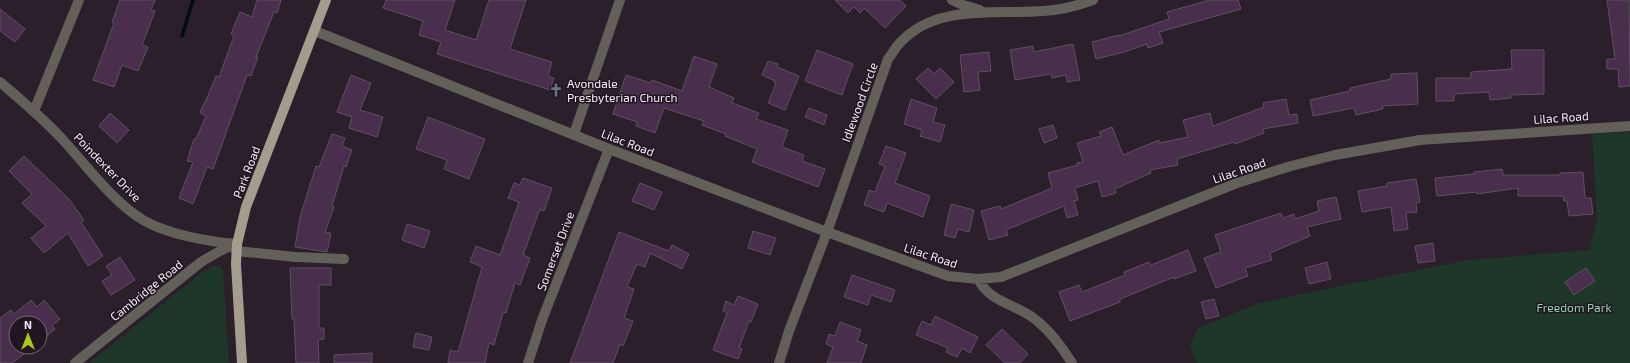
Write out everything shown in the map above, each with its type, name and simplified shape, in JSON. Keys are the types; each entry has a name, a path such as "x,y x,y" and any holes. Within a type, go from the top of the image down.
{"main road":[{"name":"Park Road","path":"242,363 236,275 237,247 246,207 326,0"}],"street":[{"path":"34,111 79,0"},
{"path":"574,134 620,0"},
{"path":"952,0 969,7 992,12"},
{"name":"Idlewood Circle","path":"778,363 827,232 888,59 899,44 928,23 951,16 974,13 1042,11 1070,8 1093,0"},
{"name":"Lilac Road","path":"315,31 609,149 827,232 948,276 978,279 1001,277 1237,183 1291,166 1335,155 1420,140 1630,126"},
{"name":"Poindexter Drive","path":"0,82 34,111 62,138 120,202 136,215 151,224 203,240 237,247 296,257 344,259"},
{"name":"Somerset Drive","path":"528,363 542,320 609,149"},
{"name":"Cambridge Road","path":"75,363 201,262 220,251 237,247"},
{"path":"978,279 983,289 997,299 1016,306 1038,322 1062,347 1072,363"}],"green space":[{"name":"Freedom Park","path":"1630,132 1630,363 1197,363 1190,346 1197,329 1258,303 1468,260 1589,250 1597,219 1592,134"},
{"path":"216,265 220,266 223,270 229,363 89,363 205,270"}],"building":[{"path":"120,0 155,0 151,10 155,11 142,45 148,47 138,71 122,65 114,87 93,80 114,23 112,22"},
{"path":"257,0 281,0 277,13 274,12 256,57 258,57 251,76 247,75 213,169 207,167 193,204 179,198 193,162 187,161 194,139 196,139 206,116 200,113 216,76 219,77 234,36 231,34 240,12 252,17"},
{"name":"Avondale Presbyterian Church","path":"386,0 455,0 445,30 476,40 489,0 526,0 510,49 552,62 548,76 554,78 550,90 437,54 441,42 419,35 423,21 383,8"},
{"path":"835,0 900,0 906,6 885,28 864,8 860,13 854,7 848,13"},
{"path":"1210,0 1238,0 1241,9 1159,32 1163,43 1148,48 1147,44 1096,59 1092,42 1119,36 1169,19 1167,12"},
{"path":"1607,0 1629,0 1630,86 1619,87 1618,69 1607,69 1607,59 1615,59"},
{"path":"0,9 25,29 15,42 0,31"},
{"path":"1073,44 1080,80 1067,82 1066,75 1052,78 1051,74 1015,80 1010,50 1033,46 1034,52"},
{"path":"817,50 853,64 842,95 805,81"},
{"path":"1511,50 1544,50 1544,94 1511,95 1511,98 1490,100 1489,92 1454,94 1454,101 1436,101 1436,78 1471,78 1471,72 1512,69"},
{"path":"989,52 991,71 978,72 980,90 964,92 960,55"},
{"path":"694,56 717,64 709,87 734,98 732,103 759,113 756,119 788,130 782,147 804,155 802,161 825,169 818,187 752,162 757,149 725,136 726,134 702,125 704,121 664,108 655,133 636,126 637,122 613,114 626,75 651,83 652,80 682,91"},
{"path":"768,61 778,64 777,67 799,76 785,110 768,103 776,84 774,83 775,81 762,75"},
{"path":"928,68 934,74 940,68 954,82 936,99 916,79"},
{"path":"1417,73 1418,104 1382,106 1383,109 1356,115 1354,108 1313,116 1310,100 1350,91 1350,88 1391,79 1391,74"},
{"path":"351,75 371,83 360,110 383,117 377,137 349,128 352,117 337,112"},
{"path":"911,99 937,108 933,122 945,125 940,142 920,136 922,130 904,124"},
{"path":"1286,99 1289,115 1297,114 1298,123 1263,129 1264,133 1235,144 1234,142 1177,159 1178,165 1150,170 1151,173 1115,189 1116,193 1102,197 1098,181 1075,188 1078,200 1074,201 1078,215 1067,218 1064,206 1006,230 1008,235 989,240 981,211 1000,206 1001,209 1052,188 1048,173 1078,165 1077,163 1083,162 1077,143 1101,136 1099,132 1112,127 1123,155 1159,140 1159,143 1188,137 1183,120 1210,113 1213,126 1264,107 1263,103"},
{"path":"809,108 827,115 824,125 805,117"},
{"path":"110,113 129,130 117,143 99,126"},
{"path":"428,117 485,139 469,179 444,169 447,160 416,149"},
{"path":"1053,125 1057,138 1044,143 1039,129"},
{"path":"332,134 345,138 342,146 352,150 346,167 344,166 332,206 334,207 325,232 331,233 327,252 295,247 300,217 316,166 319,167"},
{"path":"886,146 906,153 895,183 930,196 923,217 887,203 884,212 864,205 869,190 875,192 885,166 879,164"},
{"path":"24,156 69,199 84,220 81,222 103,256 88,266 68,233 44,253 31,238 46,226 22,203 32,194 9,171"},
{"path":"1502,169 1503,175 1560,175 1560,173 1583,172 1585,198 1591,198 1593,214 1569,216 1567,201 1564,201 1563,196 1518,196 1518,188 1477,194 1477,192 1437,196 1435,178 1474,174 1474,172"},
{"path":"523,178 552,188 544,211 540,209 523,255 530,258 520,285 515,283 506,313 503,312 494,345 489,343 485,363 448,363 450,350 458,352 482,267 470,262 476,246 500,255 519,202 508,198 514,183 520,185"},
{"path":"1416,179 1420,202 1416,203 1417,212 1406,213 1408,229 1394,231 1391,207 1362,212 1358,191 1387,186 1387,183"},
{"path":"640,183 662,192 654,210 632,201"},
{"path":"1336,197 1341,219 1307,227 1310,236 1270,253 1272,260 1245,268 1248,276 1216,288 1204,258 1221,252 1215,235 1281,213 1283,218 1294,214 1295,219 1319,211 1317,201"},
{"path":"951,204 974,210 969,232 958,229 955,238 944,235"},
{"path":"407,224 430,231 424,248 402,240"},
{"path":"753,231 776,238 770,255 748,248"},
{"path":"619,232 669,251 672,245 689,254 682,269 650,253 645,267 637,264 627,287 634,289 624,318 633,321 623,346 620,344 613,363 570,363"},
{"path":"1433,243 1435,261 1418,263 1415,246"},
{"path":"1188,250 1196,271 1174,279 1174,277 1120,299 1120,302 1070,321 1059,292 1079,285 1082,292 1125,275 1124,272 1149,262 1151,265"},
{"path":"120,257 135,280 111,295 102,281 112,275 106,266"},
{"path":"1327,262 1331,279 1309,284 1305,268"},
{"path":"290,268 331,268 331,285 319,285 319,328 324,328 324,339 318,340 319,363 296,363 294,319 292,319"},
{"path":"1586,268 1595,281 1574,295 1565,282"},
{"path":"852,275 895,290 891,302 871,295 868,305 844,297"},
{"path":"738,296 758,304 751,322 749,321 739,348 742,349 738,359 713,350 727,313 723,311 726,301 734,305"},
{"path":"1214,299 1219,316 1206,319 1201,302"},
{"path":"31,300 37,307 44,300 60,319 52,326 55,329 48,335 48,315 8,315 8,355 22,355 12,363 0,363 0,318 11,310 14,314"},
{"path":"935,316 978,337 970,353 962,348 957,357 946,352 948,348 916,335 922,321 931,325"},
{"path":"840,322 861,330 857,341 867,345 861,363 827,363 833,347 826,344 829,334 835,336"},
{"path":"1002,329 1028,354 1020,363 1005,363 986,345"},
{"path":"416,333 432,337 429,350 413,347"},
{"path":"372,353 372,363 334,363 334,355"}],"waterway":[{"path":"182,36 193,0"}],"place":[{"name":"Avondale Presbyterian Church","path":"556,90"}]}
